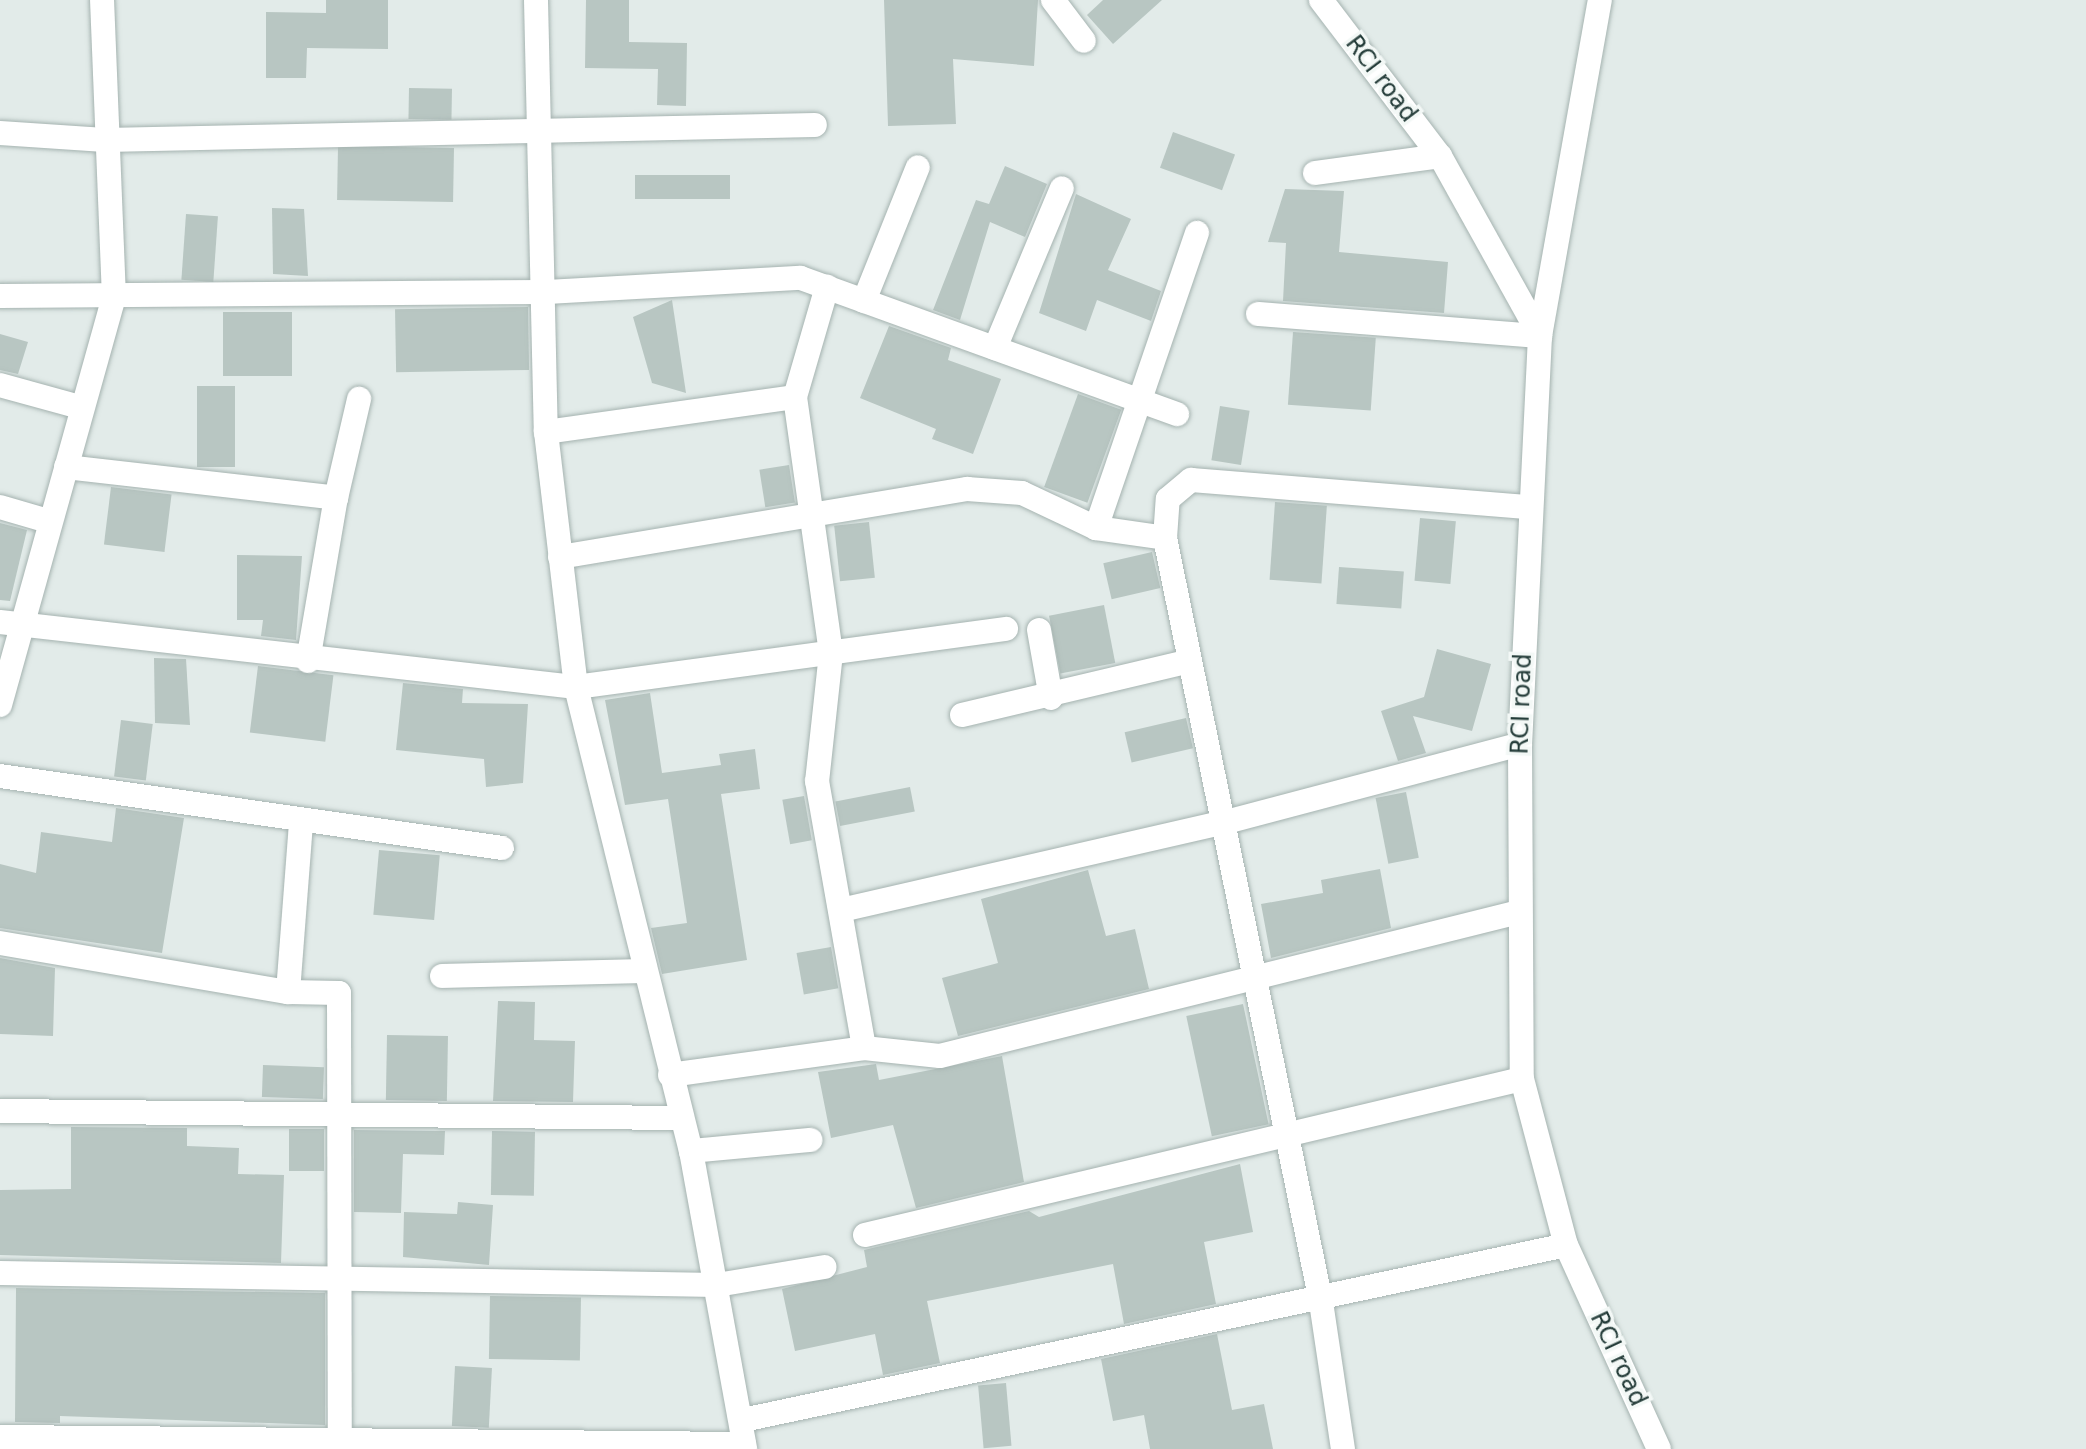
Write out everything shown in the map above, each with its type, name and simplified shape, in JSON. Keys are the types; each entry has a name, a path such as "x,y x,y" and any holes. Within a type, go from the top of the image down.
{"street":[{"path":"0,705 9,625 66,467 80,407 114,298 105,140 102,0"},
{"path":"0,1437 745,1447 743,1420 691,1151 642,971 576,687 546,432 547,292 538,125 536,0"},
{"path":"1053,0 1084,41"},
{"name":"RCI road","path":"1321,0 1440,156 1540,336 1520,744 1522,1079 1566,1245 1659,1449"},
{"path":"1258,314 1540,336 1600,0"},
{"path":"0,133 105,140 538,125 815,125"},
{"path":"1315,173 1440,156"},
{"path":"864,301 918,167"},
{"path":"995,348 1062,188"},
{"path":"1096,528 1144,400 1197,233"},
{"path":"0,296 114,298 547,292 801,278 1177,414"},
{"path":"827,287 795,397 831,653 817,781 864,1048"},
{"path":"0,385 80,407"},
{"path":"546,432 795,397"},
{"path":"308,661 336,498 359,399"},
{"path":"66,467 336,498"},
{"path":"1343,1449 1321,1302 1165,538 1168,499 1178,483 1191,480 1530,507"},
{"path":"560,557 996,489 1096,528 1165,538"},
{"path":"0,507 48,521"},
{"path":"9,625 308,661 576,687 1006,629"},
{"path":"1039,630 1051,698"},
{"path":"962,715 1051,698 1190,661"},
{"path":"841,910 1222,823 1520,744"},
{"path":"0,776 301,822 502,848"},
{"path":"288,992 301,822"},
{"path":"670,1075 864,1048 940,1056 1519,912"},
{"path":"0,943 288,992 339,993 341,1110 336,1277 340,1443"},
{"path":"442,976 642,971"},
{"path":"865,1235 1287,1140 1522,1079"},
{"path":"0,1111 341,1110 680,1118"},
{"path":"691,1151 810,1140"},
{"path":"743,1420 1321,1302 1566,1245"},
{"path":"0,1273 717,1285 824,1267"}],"building":[{"path":"326,0 388,0 388,49 307,48 306,78 266,78 266,12 326,13"},
{"path":"586,0 629,0 629,42 687,43 686,106 657,105 658,69 585,68"},
{"path":"884,0 1038,0 1034,66 953,59 956,124 888,126"},
{"path":"1103,0 1162,0 1113,44 1087,15"},
{"path":"409,88 452,89 451,120 408,119"},
{"path":"1173,132 1235,155 1222,190 1160,168"},
{"path":"338,146 454,148 453,202 337,200"},
{"path":"1005,166 1047,184 1025,237 990,222 960,320 933,310 976,200 989,204"},
{"path":"635,175 730,175 730,199 635,199"},
{"path":"1285,189 1344,191 1339,252 1448,262 1444,313 1283,301 1286,243 1268,242"},
{"path":"1076,194 1131,219 1108,270 1161,291 1151,321 1097,300 1086,331 1039,313"},
{"path":"272,208 304,209 308,276 273,274"},
{"path":"186,214 218,216 213,282 181,280"},
{"path":"672,300 686,393 652,383 633,317"},
{"path":"528,307 529,370 396,372 395,309"},
{"path":"223,312 292,312 292,376 223,376"},
{"path":"889,326 951,348 948,360 1001,379 973,454 932,439 936,429 860,398"},
{"path":"1293,332 1376,338 1371,411 1288,405"},
{"path":"0,334 28,342 18,374 0,370"},
{"path":"197,386 235,386 235,467 197,467"},
{"path":"1078,394 1121,410 1087,503 1044,487"},
{"path":"1220,406 1250,411 1241,465 1211,460"},
{"path":"789,465 795,503 765,507 759,470"},
{"path":"111,487 172,494 164,552 104,545"},
{"path":"1275,502 1327,506 1321,583 1270,580"},
{"path":"1420,518 1456,521 1450,584 1415,581"},
{"path":"869,522 875,578 840,581 834,526"},
{"path":"0,523 27,530 10,601 0,600"},
{"path":"1152,552 1160,588 1112,599 1103,563"},
{"path":"237,555 302,556 296,640 261,636 263,620 237,620"},
{"path":"1339,567 1404,572 1401,608 1336,604"},
{"path":"1104,605 1115,663 1060,674 1049,616"},
{"path":"1437,649 1491,664 1472,731 1413,716 1426,753 1398,761 1381,711 1424,697"},
{"path":"154,658 186,659 190,725 155,723"},
{"path":"258,666 333,675 325,742 250,733"},
{"path":"403,683 463,689 462,703 528,704 523,783 486,787 484,759 396,750"},
{"path":"650,693 662,773 721,765 719,754 755,749 760,789 721,794 747,960 662,974 651,928 687,923 668,799 625,805 605,700"},
{"path":"1186,718 1193,748 1132,762 1125,732"},
{"path":"121,720 153,724 146,780 114,777"},
{"path":"910,787 915,812 840,826 835,802"},
{"path":"1406,792 1419,858 1388,864 1376,798"},
{"path":"804,796 812,840 790,844 782,800"},
{"path":"116,808 184,818 162,953 0,928 0,864 36,873 41,832 112,842"},
{"path":"379,850 440,855 434,920 373,915"},
{"path":"1380,869 1391,928 1271,958 1261,904 1323,893 1321,880"},
{"path":"1088,870 1106,936 1135,929 1149,989 958,1036 942,978 998,963 981,899"},
{"path":"831,947 838,988 804,994 797,953"},
{"path":"0,958 55,968 53,1036 0,1034"},
{"path":"498,1001 535,1002 534,1040 575,1041 573,1102 493,1101"},
{"path":"1243,1004 1269,1124 1212,1136 1186,1016"},
{"path":"387,1035 448,1036 447,1101 386,1100"},
{"path":"1002,1056 1024,1182 916,1208 893,1125 831,1138 818,1072 876,1064 879,1080"},
{"path":"263,1065 324,1067 323,1099 262,1097"},
{"path":"71,1127 187,1128 187,1146 239,1148 238,1174 284,1175 281,1263 0,1255 0,1190 71,1189"},
{"path":"289,1129 324,1129 324,1171 289,1171"},
{"path":"354,1130 445,1131 444,1155 403,1154 401,1213 354,1212"},
{"path":"492,1131 535,1132 534,1196 491,1195"},
{"path":"1240,1164 1253,1232 1204,1242 1216,1304 1124,1324 1113,1264 927,1301 940,1363 883,1375 875,1334 795,1351 782,1289 867,1267 864,1250 1029,1211 1039,1217"},
{"path":"458,1202 493,1205 489,1265 403,1257 404,1212 457,1214"},
{"path":"16,1288 325,1293 325,1425 60,1416 60,1423 15,1422"},
{"path":"490,1296 581,1298 580,1361 489,1359"},
{"path":"1217,1334 1232,1410 1264,1404 1273,1449 1150,1449 1144,1415 1113,1421 1101,1359"},
{"path":"455,1366 492,1368 489,1428 452,1426"},
{"path":"1006,1383 1011,1446 984,1448 978,1385"}]}
